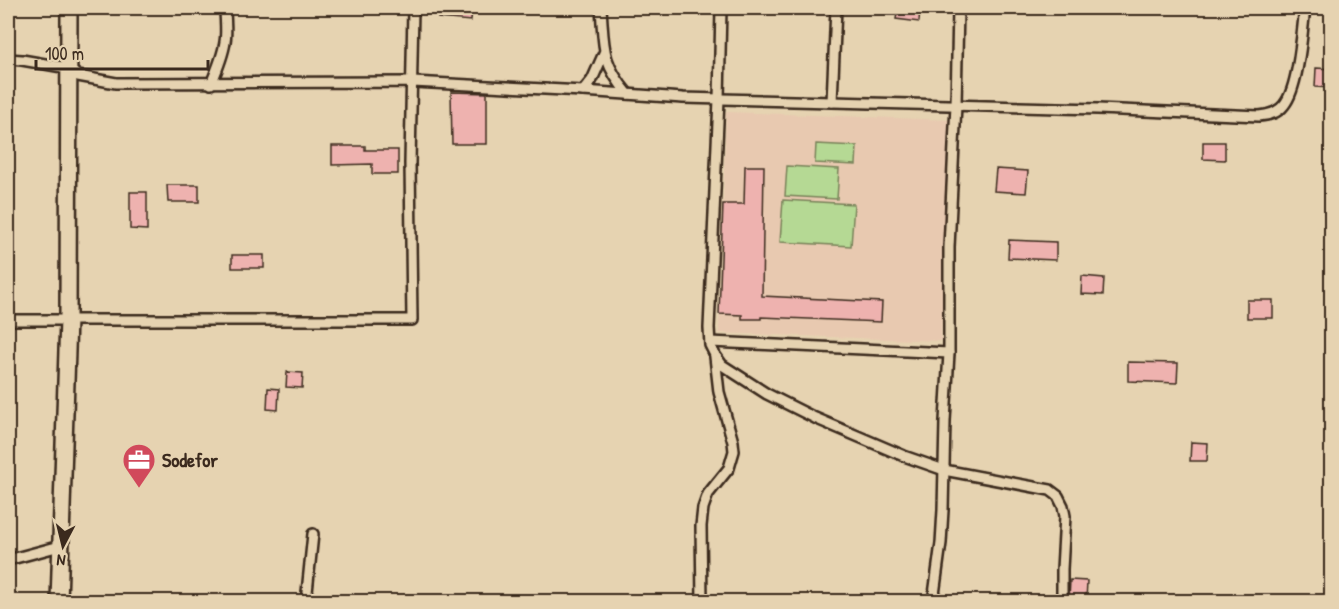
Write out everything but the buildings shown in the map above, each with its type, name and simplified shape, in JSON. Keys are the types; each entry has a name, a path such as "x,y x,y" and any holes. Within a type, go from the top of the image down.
{"main road":[{"path":"59,602 68,320 69,8"}],"street":[{"path":"211,84 225,45 225,8"},
{"path":"8,320 412,320 410,163 414,8"},
{"path":"602,8 604,52 612,72 628,94"},
{"path":"721,8 710,291 710,342 715,355 722,365 766,394 904,456 944,470 1050,490 1058,496 1065,516 1062,602"},
{"path":"832,102 836,8"},
{"path":"933,602 941,543 949,353 949,247 958,8"},
{"path":"8,59 68,68 78,76 116,84 412,82 719,99 1098,109 1245,116 1269,115 1278,111 1290,95 1294,85 1305,8"},
{"path":"584,90 592,80 604,52"},
{"path":"710,342 949,353"},
{"path":"702,602 701,526 703,508 708,494 729,468 734,451 719,392 715,355"},
{"path":"306,602 313,534"},
{"path":"8,560 60,546"}],"shaded area":[{"path":"726,112 949,120 941,341 719,333"}],"green space":[{"path":"816,144 857,146 856,165 815,163"},
{"path":"787,166 839,169 837,199 785,196"},
{"path":"783,200 854,204 851,246 780,242"}],"place":[{"name":"Sodefor","path":"139,489"}]}
